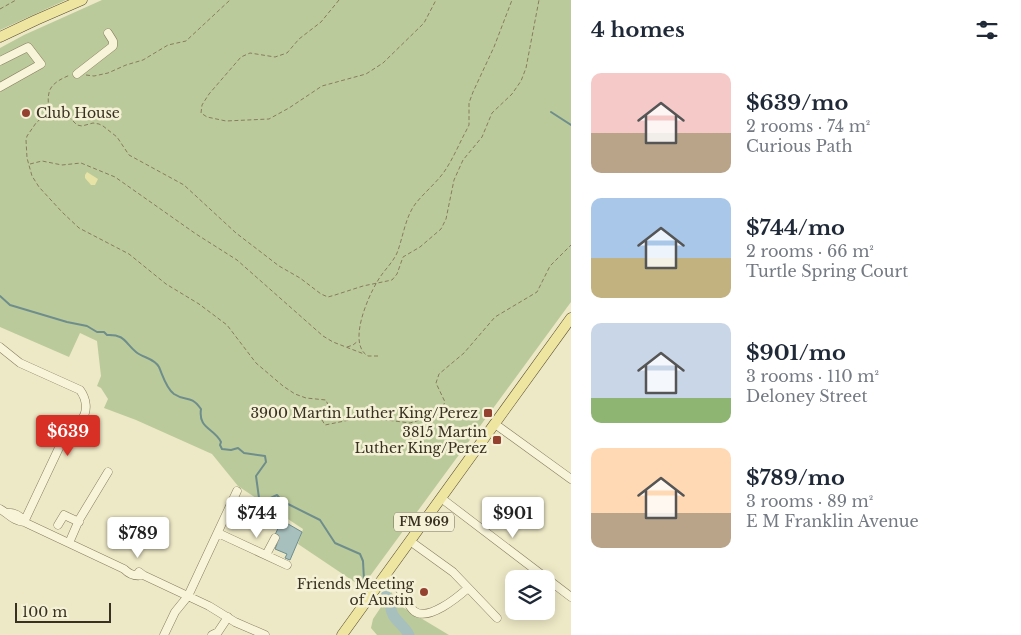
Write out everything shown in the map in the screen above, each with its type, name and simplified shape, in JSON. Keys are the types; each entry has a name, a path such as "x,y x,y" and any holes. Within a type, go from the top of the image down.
{"main road":[{"path":"0,37 82,0"},
{"name":"FM 969","path":"342,635 571,318"}],"street":[{"path":"76,74 113,46 113,41 108,33"},
{"path":"0,61 28,47 41,64 0,88"},
{"path":"0,347 20,363 74,386 83,394 86,405 83,416 66,433 24,522"},
{"path":"495,424 571,478"},
{"path":"69,543 108,472"},
{"path":"164,635 175,612 188,596 237,492"},
{"path":"441,498 571,597"},
{"path":"3,511 11,512 24,522 132,574 142,575 188,596 265,635"},
{"path":"58,525 64,515 79,522"},
{"path":"218,533 287,565"},
{"path":"266,556 275,538"},
{"path":"410,540 448,568 497,618"},
{"path":"385,576 397,585 413,610 419,614 440,608 468,588"},
{"path":"212,635 218,632 228,617"}],"path":[{"path":"0,9 16,0"},
{"path":"50,110 47,97 49,90 62,78 76,74 94,76 108,73 143,60 168,45 186,41 230,0"},
{"path":"339,0 321,22 299,39 287,53 275,57 250,53 241,57 209,94 202,105 201,113 207,117 226,121 269,119 322,86 366,74 383,63 424,23 436,0"},
{"path":"365,354 360,348 358,340 366,304 376,283 388,269 397,252 416,204 445,172 466,131 469,103 512,0"},
{"path":"50,110 68,116 77,125 82,126 93,123 109,130 129,155 184,186 236,233 280,266 328,297 388,281 396,277 403,258 431,238 444,224 454,180 463,160 482,138 492,113 512,94 521,81 526,68 539,0"},
{"path":"50,110 36,123 26,140 27,158 32,176 39,187 74,224 129,254 166,284 199,304 227,325 256,363 283,386 295,394 306,398 326,400 328,405 322,420 325,425 364,417 410,424 426,419 438,412 446,402 436,382 440,374 464,353 495,317 537,292 550,266 571,245"},
{"path":"29,164 42,161 62,165 80,163 115,177 196,234 237,260 323,336 346,348 372,357 378,356"},
{"path":"346,348 358,340"}],"green space":[{"path":"0,0 66,0 0,30"},
{"path":"102,0 571,0 571,302 362,587 298,544 303,529 238,486 212,454 104,408 108,399 101,388 97,386 101,376 97,341 80,333 69,357 0,327 0,48 24,35"},
{"path":"391,592 404,608 449,635 377,635 371,628 373,619"}],"sand":[{"path":"87,172 98,179 95,185 91,185 85,178"}],"water":[{"path":"283,521 302,532 290,560 285,558 287,554 275,549 277,544 274,537"}],"waterway":[{"path":"551,112 571,125"},
{"path":"0,296 10,305 87,326 97,332 104,332 107,335 118,336 132,349 157,364 169,389 178,396 194,401 201,409 204,425 218,437 222,449 231,450 238,448 244,453 265,456 266,462 256,476 259,498 262,502 277,495 282,501 320,520 335,543 360,554 363,561 364,580"},
{"path":"386,596 393,615 409,635"}],"place":[{"name":"Club House","path":"26,113"},
{"name":"3900 Martin Luther King/Perez","path":"488,413"},
{"name":"3815 Martin Luther King/Perez","path":"497,440"},
{"name":"Friends Meeting of Austin","path":"424,592"}]}
